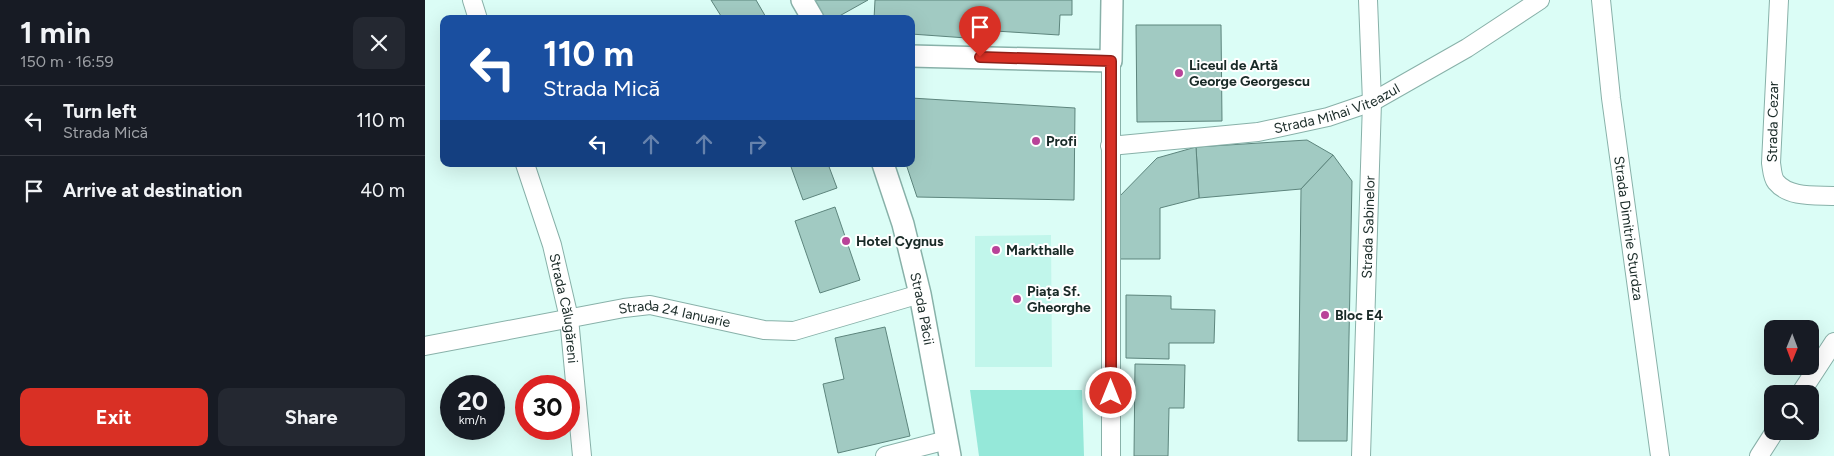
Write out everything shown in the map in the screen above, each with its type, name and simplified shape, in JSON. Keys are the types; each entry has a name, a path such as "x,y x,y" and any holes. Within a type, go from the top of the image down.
{"street":[{"path":"472,0 477,15"},
{"path":"802,0 811,15"},
{"path":"1111,456 1110,146 1112,0"},
{"name":"Strada Sabinelor","path":"1361,456 1372,102 1368,0"},
{"name":"Strada Mihai Viteazul","path":"1110,146 1258,132 1328,116 1372,102 1467,48 1541,0"},
{"name":"Strada Dimitrie Sturdza","path":"1601,0 1611,98 1660,456"},
{"name":"Strada Cezar","path":"1779,0 1776,20 1771,162 1773,175 1776,182 1792,193 1834,196"},
{"path":"915,56 1111,61"},
{"name":"Strada Călugăreni","path":"526,167 551,245 569,318 582,456"},
{"name":"Strada Păcii","path":"884,167 903,224 920,294 948,448"},
{"name":"Strada 24 Ianuarie","path":"425,346 569,318 650,305 764,330 794,331 920,294"},
{"path":"1806,385 1834,342"},
{"path":"1759,456 1769,440"},
{"path":"885,456 948,448"}],"shaded area":[{"path":"1051,235 1052,367 975,367 975,236"},
{"path":"970,390 1082,390 1084,456 979,456"}],"building":[{"path":"711,0 756,0 765,15 720,15"},
{"path":"814,0 868,0 841,15 823,15"},
{"path":"875,0 1072,0 1072,15 1060,15 1059,35 995,31 995,40 915,34 915,15 874,15"},
{"name":"Liceul de Artă George Georgescu","path":"1136,25 1221,25 1222,121 1137,122"},
{"path":"915,98 1075,108 1074,200 917,197 907,167 915,167"},
{"path":"1307,140 1333,155 1301,189 1199,198 1196,147"},
{"path":"1196,147 1199,198 1160,208 1160,259 1116,259 1117,199 1157,158"},
{"name":"Bloc E4","path":"1333,155 1352,181 1347,441 1298,441 1301,189"},
{"path":"791,167 829,167 837,188 803,200"},
{"name":"Hotel Cygnus","path":"835,207 860,280 820,293 795,221"},
{"path":"1126,295 1171,296 1171,309 1215,310 1214,343 1169,343 1169,359 1126,358"},
{"path":"885,327 910,436 838,453 823,384 844,379 835,338"},
{"path":"1135,364 1185,365 1184,408 1169,408 1168,456 1134,456"}],"place":[{"name":"Liceul de Artă George Georgescu","path":"1179,73"},
{"name":"Profi","path":"1036,141"},
{"name":"Hotel Cygnus","path":"846,241"},
{"name":"Markthalle","path":"996,250"},
{"name":"Piața Sf. Gheorghe","path":"1017,299"},
{"name":"Bloc E4","path":"1325,315"}],"route":[{"path":"980,57 1111,61 1111,393"}]}
